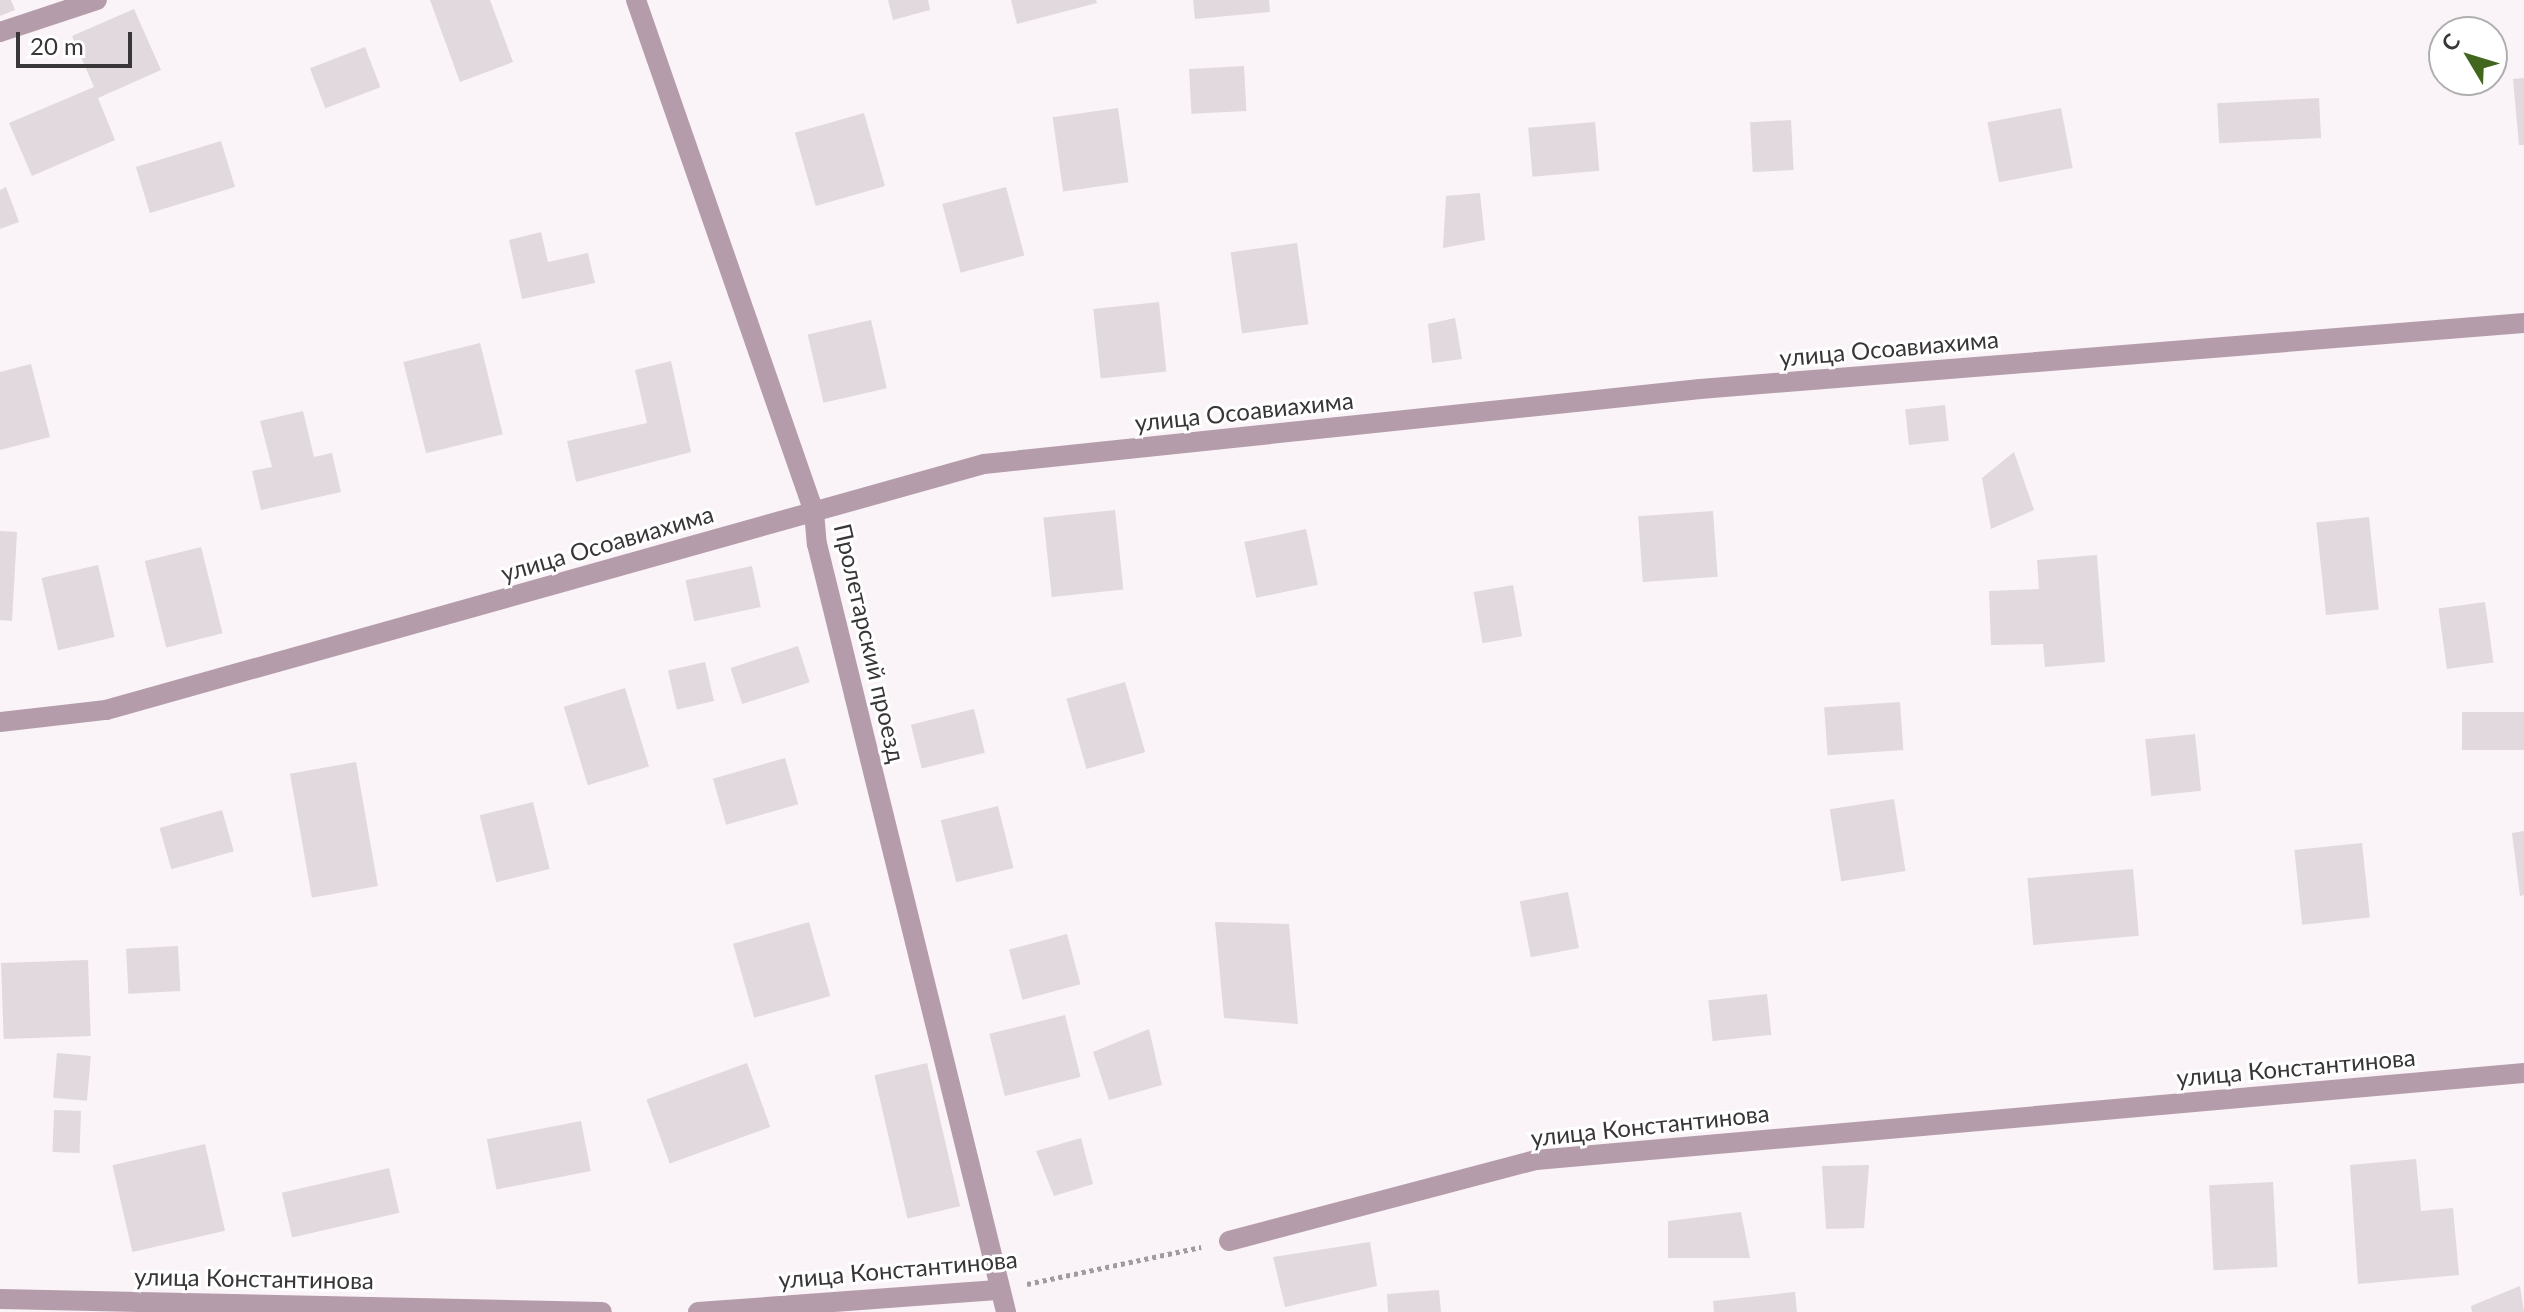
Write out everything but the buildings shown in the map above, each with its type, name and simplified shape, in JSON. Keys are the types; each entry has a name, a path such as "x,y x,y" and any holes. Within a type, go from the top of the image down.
{"street":[{"path":"0,32 97,0"},
{"name":"Пролетарский проезд","path":"636,0 814,512 817,544 1006,1312"},
{"name":"улица Осоавиахима","path":"0,722 106,710 984,464 1700,389 2524,323"},
{"name":"улица Константинова","path":"1229,1241 1536,1160 2524,1073"},
{"name":"улица Константинова","path":"698,1312 1000,1290"},
{"name":"улица Константинова","path":"0,1299 602,1312"}],"path":[{"name":"улица Константинова","path":"1000,1290 1229,1241"}]}
